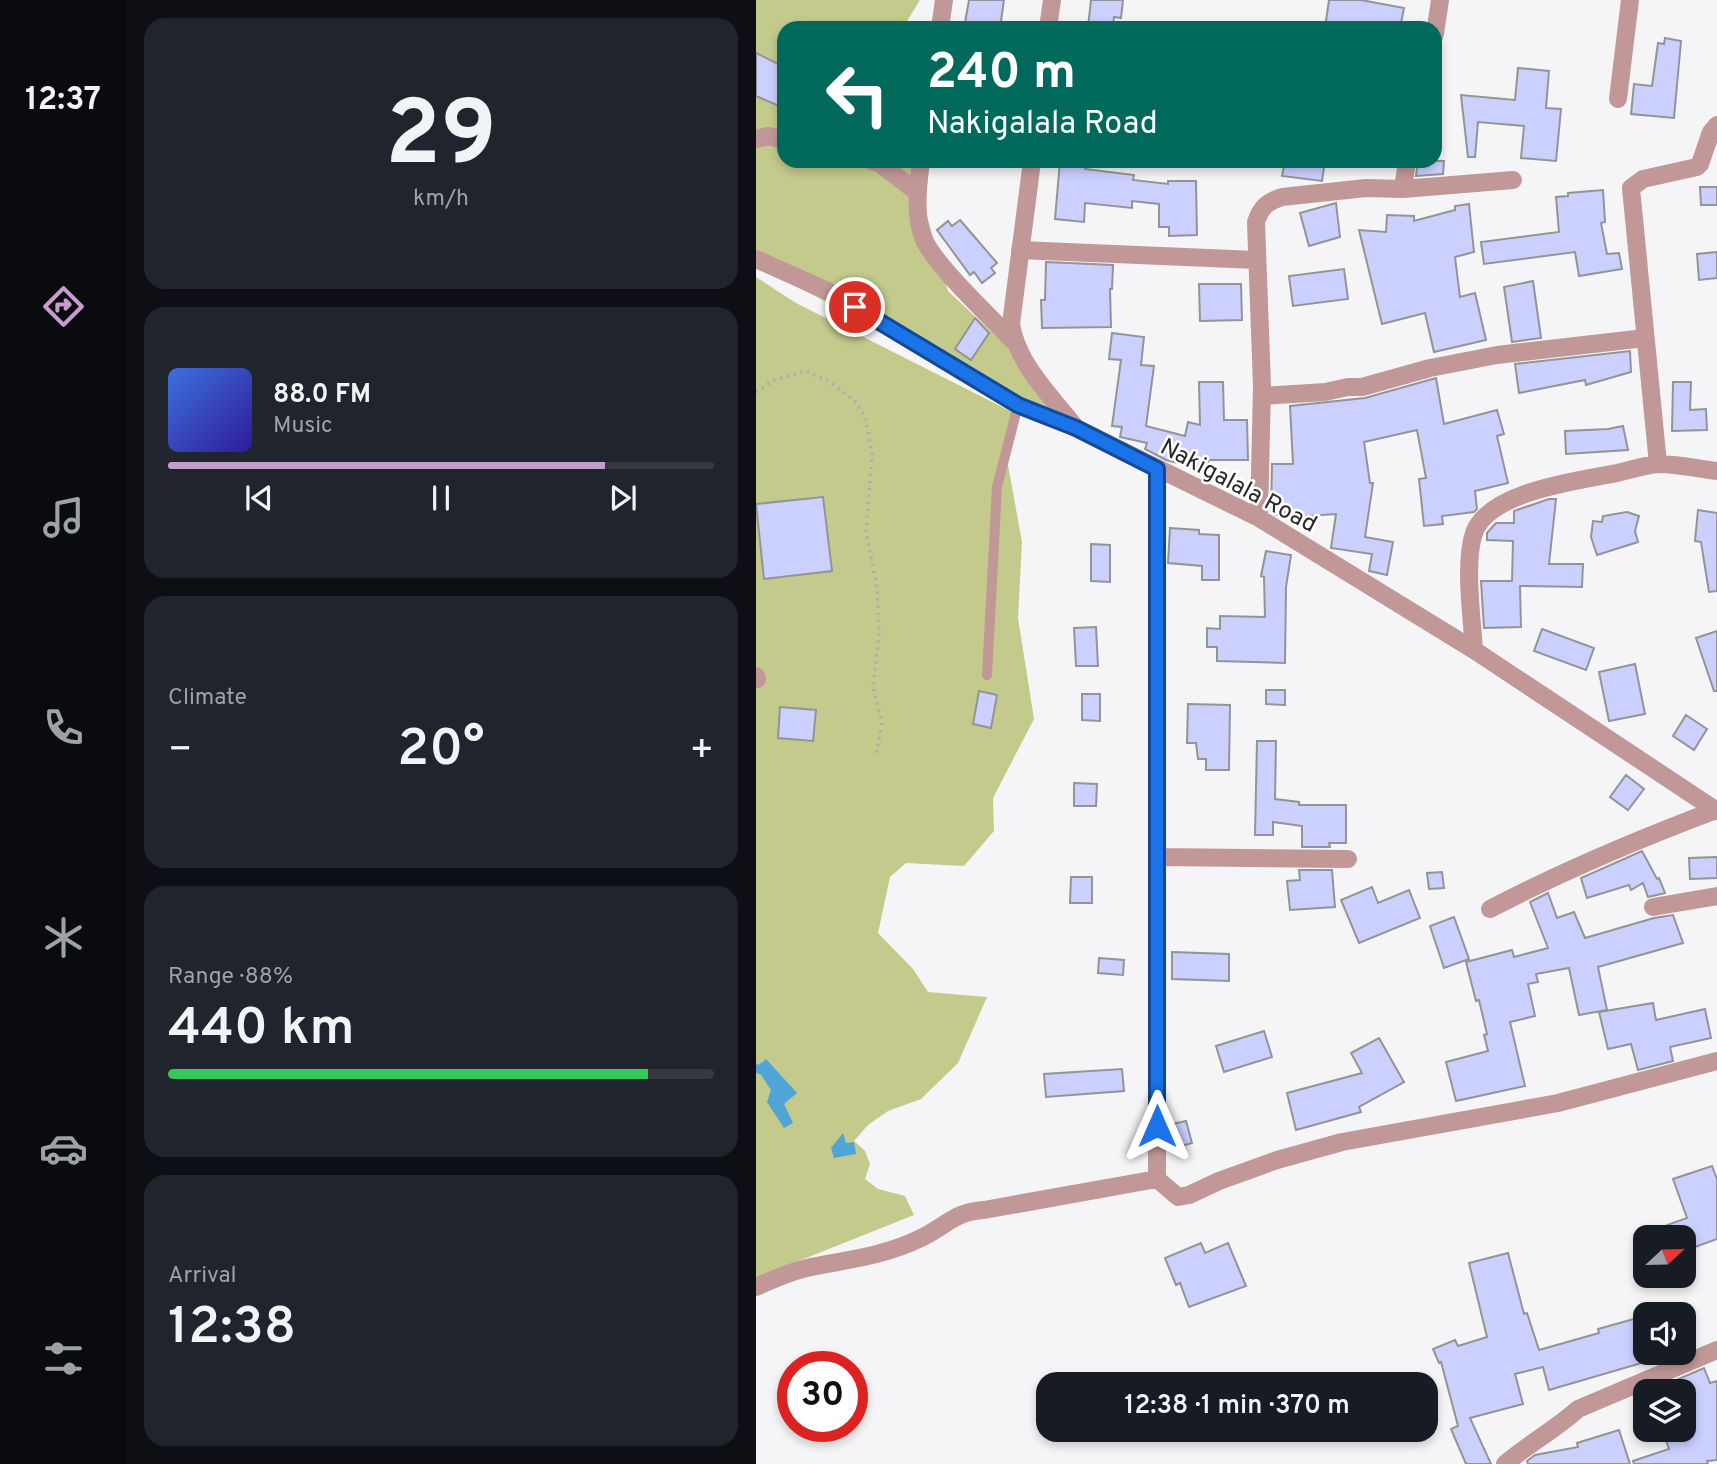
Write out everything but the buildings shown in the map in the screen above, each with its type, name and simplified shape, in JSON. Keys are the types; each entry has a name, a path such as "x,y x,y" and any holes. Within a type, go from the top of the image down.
{"street":[{"path":"941,21 944,0"},
{"path":"1049,21 1052,0"},
{"path":"1437,21 1440,0"},
{"path":"1618,99 1630,0"},
{"path":"1658,464 1631,188 1643,179 1697,167 1711,132 1717,125"},
{"path":"756,139 768,136 777,138"},
{"path":"886,168 917,192"},
{"path":"920,168 917,192 921,229 929,249 1013,341 1076,428"},
{"path":"1013,341 1011,324 1031,168"},
{"path":"1404,189 1406,168"},
{"path":"1259,517 1262,396 1256,222 1260,210 1269,202 1282,197 1327,191 1393,187 1404,189 1513,180"},
{"path":"1020,250 1256,260"},
{"name":"Nakigalala Road","path":"756,259 832,293 1018,405 1076,428 1259,517 1474,650 1717,811"},
{"path":"1262,396 1362,387 1497,355 1645,338"},
{"path":"1474,650 1470,559 1474,535 1480,521 1499,507 1523,495 1574,481 1658,464 1717,471"},
{"path":"1157,469 1157,1180"},
{"path":"1490,909 1557,874 1618,847 1717,811"},
{"path":"1157,857 1348,859"},
{"path":"1653,907 1717,897"},
{"path":"756,1287 804,1268 858,1259 902,1246 920,1239 954,1216 968,1211 1157,1180 1178,1197 1189,1195 1277,1160 1342,1142 1558,1103 1717,1060"},
{"path":"1505,1464 1578,1409 1717,1350"}],"lane":[{"path":"987,675 997,487 1018,405"}],"path":[{"path":"756,392 772,381 806,371 828,381 854,400 864,418 873,454 866,532 877,588 879,634 873,687 882,722 876,757"}],"green space":[{"path":"756,0 920,0 907,21 777,21 777,168 927,168 923,202 948,291 1015,354 1048,404 1047,410 906,343 756,266"},
{"path":"756,277 796,303 1016,414 1006,454 1022,542 1018,618 1034,719 993,798 994,831 964,866 906,863 890,877 878,933 913,969 928,992 987,997 958,1063 921,1099 888,1111 868,1125 854,1141 865,1151 870,1164 865,1179 878,1189 905,1196 914,1215 756,1278 756,1073 761,1075 784,1104 766,1059 757,1066 756,1063"}],"water":[{"path":"766,1059 797,1093 784,1104 793,1123 784,1128 767,1102 771,1090 761,1075 756,1073 756,1063 758,1065"},
{"path":"843,1133 846,1143 854,1142 856,1154 834,1158 831,1148"}],"route":[{"path":"855,307 1018,405 1076,428 1157,469 1157,1126"}]}
